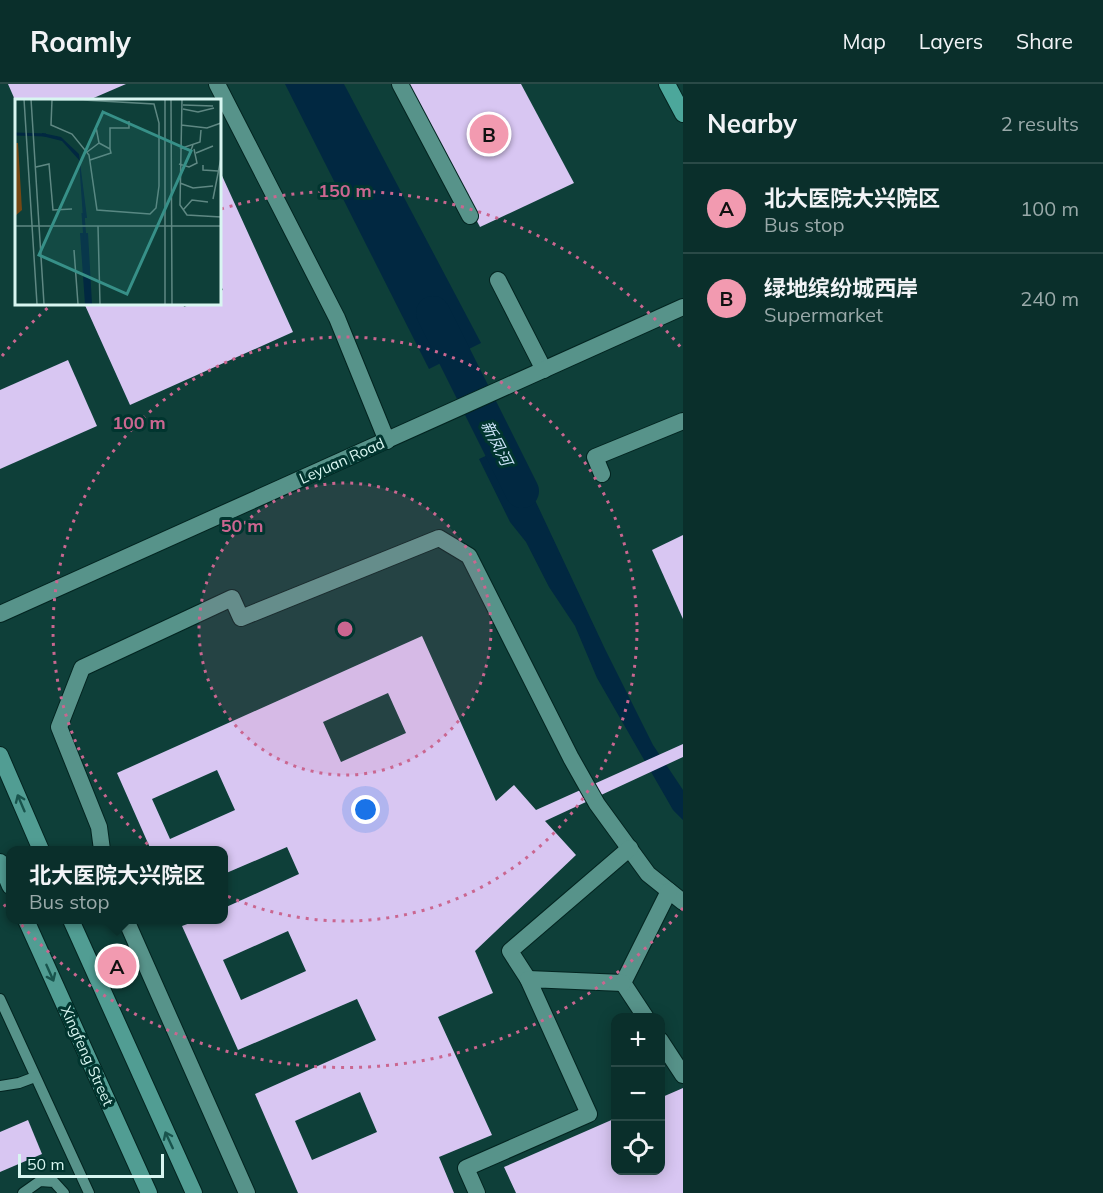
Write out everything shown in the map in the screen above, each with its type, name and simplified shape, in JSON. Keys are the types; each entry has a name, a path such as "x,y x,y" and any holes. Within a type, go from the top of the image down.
{"main road":[{"path":"667,84 683,114"},
{"path":"0,755 39,846"},
{"path":"0,862 6,876"},
{"name":"Xingfeng Street","path":"28,924 149,1193"},
{"path":"73,924 194,1193"}],"street":[{"path":"217,84 337,318 387,441"},
{"path":"400,84 470,216"},
{"path":"498,280 544,370"},
{"name":"Leyuan Road","path":"0,614 683,307"},
{"path":"602,474 596,457 683,421"},
{"path":"101,846 99,827 59,728 82,668 232,598 241,618 439,538 468,556 597,804 648,874 683,902"},
{"path":"477,1193 466,1167 589,1114 528,979 510,951 630,848"},
{"path":"623,983 669,891"},
{"path":"128,924 247,1193"},
{"path":"528,979 623,983"},
{"path":"623,983 643,1013"},
{"path":"665,1048 683,1075"}],"lane":[{"path":"0,999 89,1193"},
{"path":"0,1086 35,1077"},
{"path":"23,1193 40,1181 54,1182 64,1193"}],"water":[{"path":"285,84 344,84 481,343 429,369"},
{"path":"507,446 653,745 683,790 683,820 673,810 597,678 575,626 549,587 526,542 510,522 479,459"}],"building":[{"path":"8,84 126,84 91,99 15,100"},
{"path":"405,84 521,84 574,183 480,227"},
{"path":"220,171 293,332 130,405 84,304 183,304 184,307 192,304 220,304 220,291 223,290 220,283"},
{"path":"68,360 97,426 0,469 0,390"},
{"path":"683,535 683,619 652,550"},
{"path":"422,636 496,801 514,785 536,810 683,744 683,757 545,821 576,855 475,951 493,993 438,1017 492,1135 439,1157 454,1193 298,1193 255,1094 376,1040 357,999 238,1050 182,926 228,924 228,906 299,874 287,847 228,872 228,846 149,846 117,773","holes":["388,693 406,733 341,762 323,722","217,770 235,810 170,839 152,799","288,931 306,971 241,1000 223,960","360,1092 377,1132 312,1160 295,1121"]},
{"path":"683,1088 683,1193 516,1193 504,1167 611,1120 611,1175 665,1175 665,1096"},
{"path":"28,1120 42,1154 0,1172 0,1132"}],"waterway":[{"name":"新凤河","path":"433,313 522,491"}],"place":[{"name":"绿地缤纷城西岸","path":"489,134"},
{"name":"北大医院大兴院区","path":"117,966"}]}
